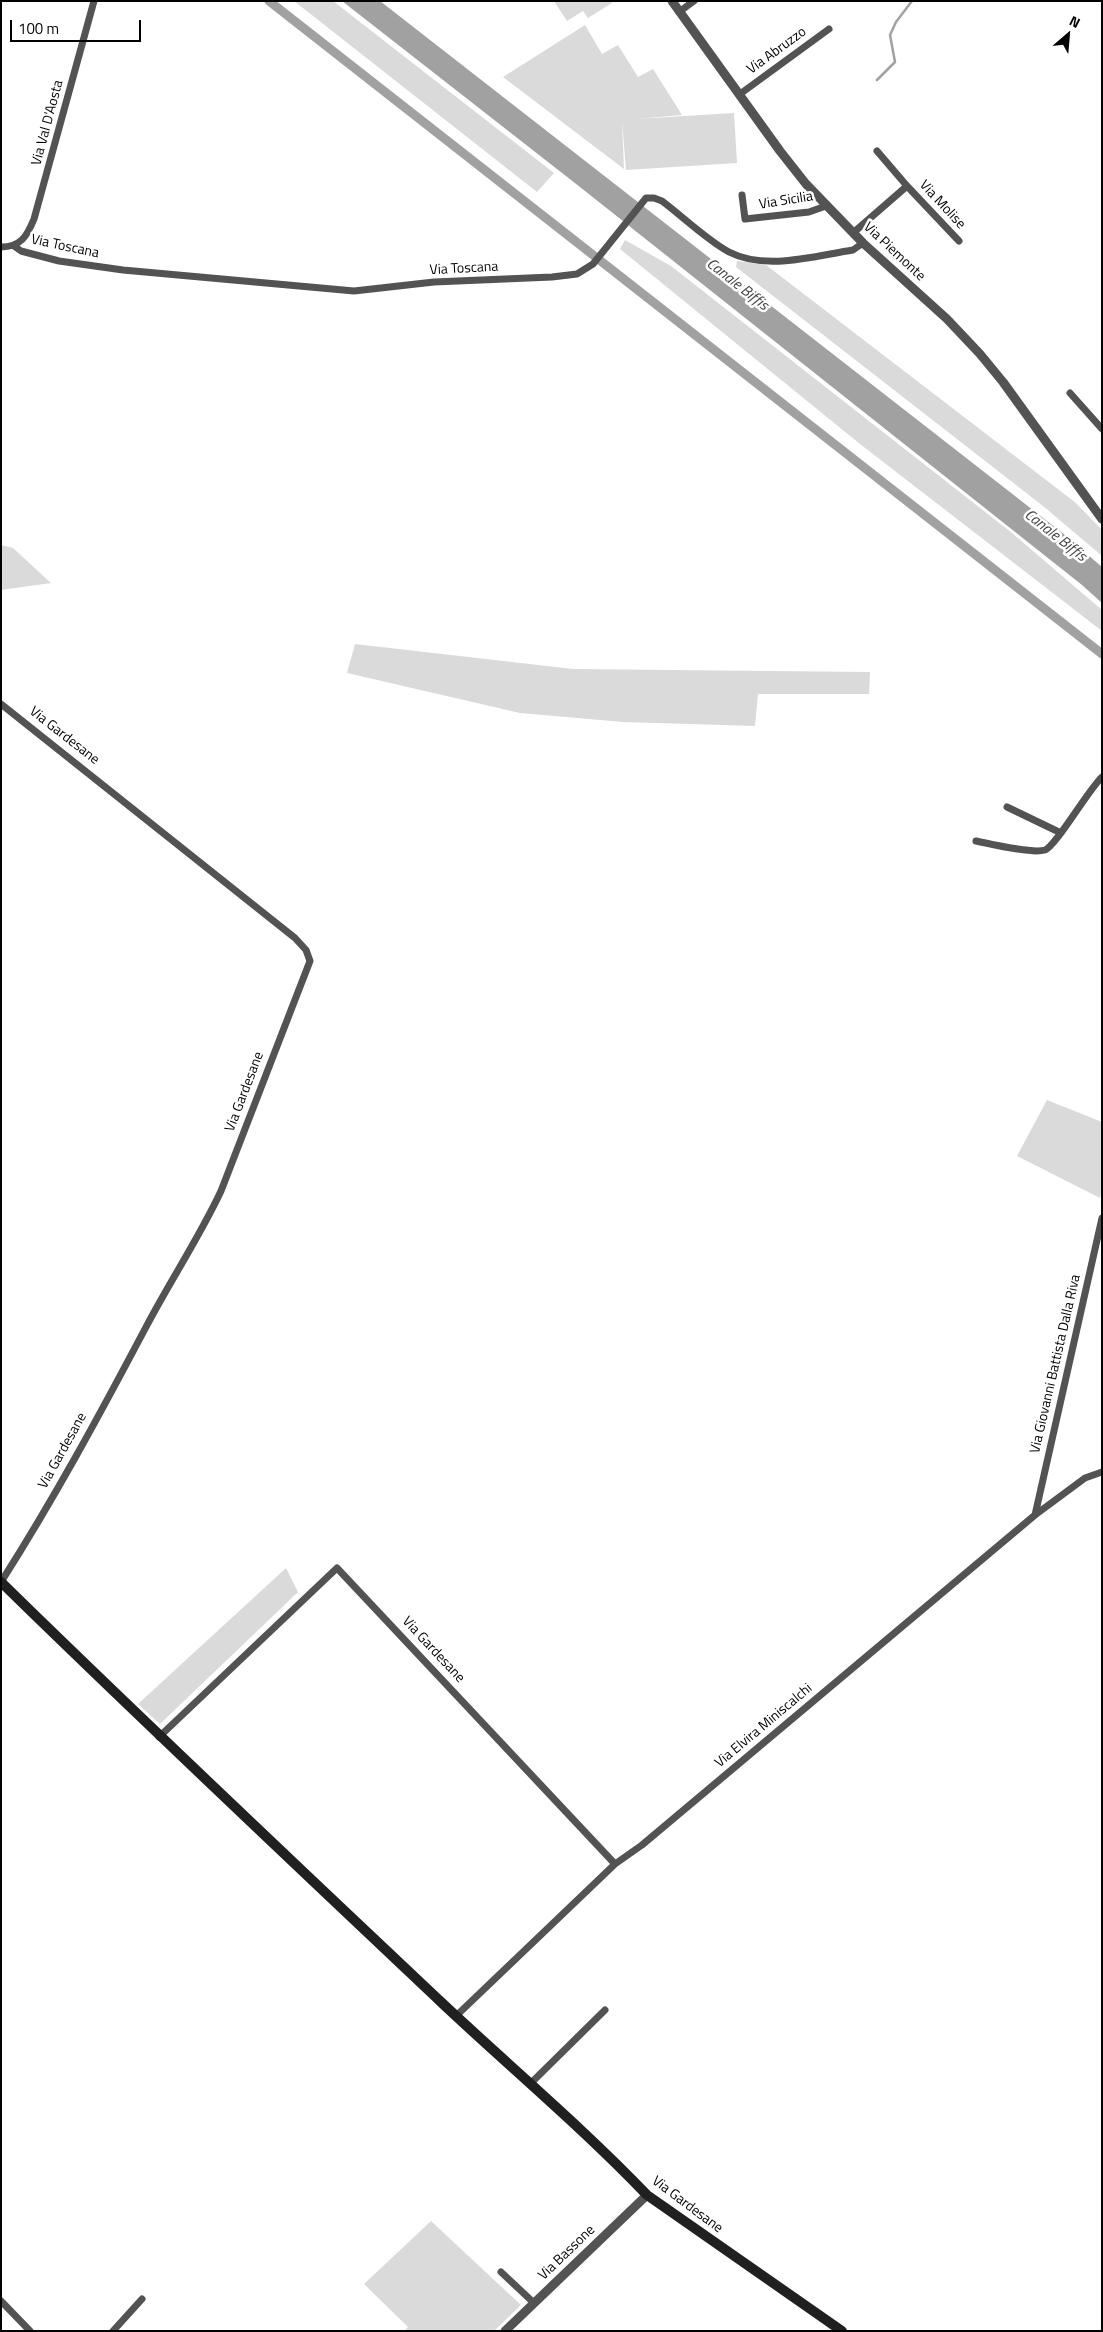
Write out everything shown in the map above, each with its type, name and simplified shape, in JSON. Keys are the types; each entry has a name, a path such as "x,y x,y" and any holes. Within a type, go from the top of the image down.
{"main road":[{"name":"Via Gardesane","path":"1,1582 159,1736 456,2016 622,2168 647,2195 842,2331"}],"street":[{"name":"Via Val D'Aosta","path":"14,246 20,243 27,234 38,206 94,1"},
{"name":"Via Piemonte","path":"672,1 780,151 826,206 863,243 947,320 980,354 1100,512"},
{"path":"680,12 694,1"},
{"name":"Via Abruzzo","path":"740,94 829,29"},
{"name":"Via Molise","path":"877,151 959,242"},
{"name":"Via Molise","path":"853,233 907,186"},
{"name":"Via Sicilia","path":"742,195 745,219 809,212 826,206"},
{"name":"Via Toscana","path":"14,246 21,251 59,261 122,270 354,291 434,282 552,277 578,274 593,264 646,198 662,201 728,251 744,258 774,262 853,250 863,243"},
{"path":"1,247 14,246"},
{"path":"1070,393 1102,430"},
{"name":"Via Gardesane","path":"1,704 295,938 306,950 310,960 221,1191 208,1219 146,1326 58,1489 1,1582"},
{"path":"976,841 1036,851 1046,850 1061,833 1087,793 1102,777"},
{"path":"1007,807 1061,833"},
{"name":"Via Giovanni Battista Dalla Riva","path":"1036,1515 1102,1218"},
{"name":"Via Elvira Miniscalchi","path":"456,2016 615,1864 642,1845 1036,1515 1085,1478 1102,1472"},
{"name":"Via Gardesane","path":"159,1736 337,1568 615,1864"},
{"path":"531,2083 605,2010"},
{"name":"Via Bassone","path":"505,2331 647,2195"},
{"path":"501,2272 534,2303"},
{"path":"113,2331 142,2299"},
{"path":"1,2301 30,2331"}],"shaded area":[{"path":"294,1 333,1 554,173 537,192"},
{"path":"554,1 611,1 612,3 588,18 583,11 567,21"},
{"path":"585,25 602,54 618,45 638,77 653,69 682,115 636,119 734,113 737,163 626,170 622,120 624,169 503,77"},
{"path":"625,240 671,266 1012,533 1102,610 1102,631 860,444 620,249"},
{"path":"737,261 766,265 1076,503 1102,530 1102,556 1043,506 736,267"},
{"path":"1,545 13,548 51,583 1,590"},
{"path":"355,644 573,669 870,672 869,694 758,694 755,726 623,722 520,713 347,673"},
{"path":"1047,1100 1102,1122 1102,1188 1100,1198 1017,1156"},
{"path":"286,1568 298,1592 160,1724 138,1704"},
{"path":"431,2221 521,2305 494,2331 405,2331 408,2327 364,2284"}],"water":[{"name":"Canale Biffis","path":"342,1 380,1 1065,535 1102,567 1102,603 1082,585 580,187"}],"waterway":[{"path":"269,1 1102,654"},
{"path":"877,80 895,62 890,35 896,22 912,1"}]}
